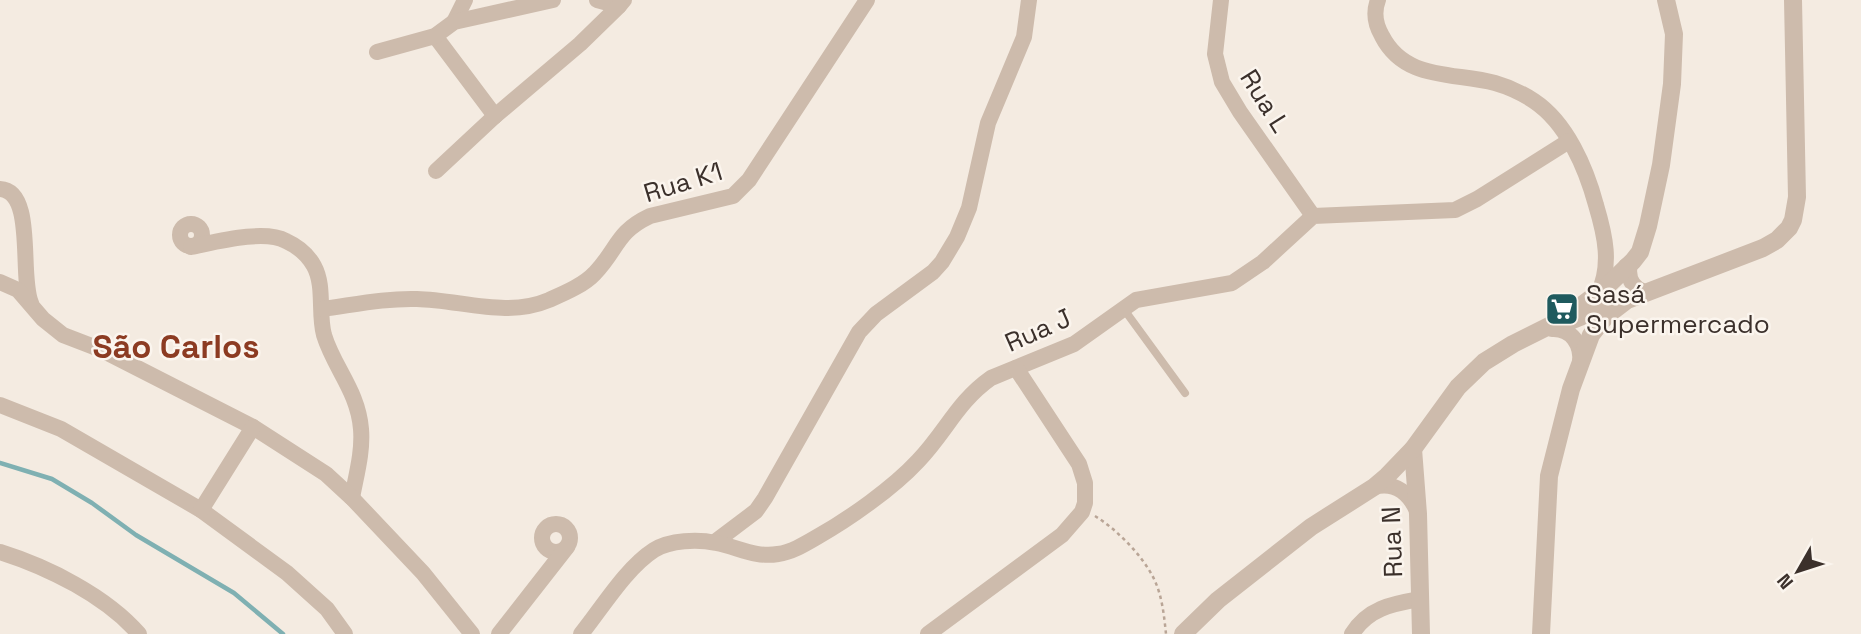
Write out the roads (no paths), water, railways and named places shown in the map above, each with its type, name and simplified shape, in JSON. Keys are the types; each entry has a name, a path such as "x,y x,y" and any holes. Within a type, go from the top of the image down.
{"street":[{"path":"454,22 465,0"},
{"path":"377,52 435,36 454,22 553,0"},
{"path":"597,0 621,3"},
{"name":"Rua K1","path":"322,309 376,301 419,299 516,308 536,304 573,288 595,273 622,234 640,221 650,216 721,200 738,192 750,180 867,0"},
{"path":"715,542 756,511 765,498 866,322 933,272 950,250 969,208 988,124 1024,37 1029,0"},
{"name":"Rua L","path":"1221,0 1216,54 1222,82 1313,216"},
{"path":"1378,0 1376,25 1387,45 1405,62 1427,72 1494,82 1510,88 1545,110 1569,141 1593,193 1605,239 1605,274 1600,297 1549,476 1541,634"},
{"path":"1552,329 1600,297 1640,252 1661,165 1675,54 1674,34 1666,0"},
{"path":"1600,297 1636,295 1763,248 1777,240 1789,228 1795,211 1797,189 1793,0"},
{"path":"436,172 495,116 580,44 621,3"},
{"path":"435,36 495,116"},
{"path":"1313,216 1455,210 1569,141"},
{"path":"0,189 11,192 21,205 26,290 34,308"},
{"name":"Rua J","path":"581,634 629,574 655,550 673,544 715,542 746,552 768,555 791,551 819,536 909,471 935,442 970,394 991,378 1074,344 1136,300 1232,283 1263,262 1313,216"},
{"path":"191,247 265,236 282,239 299,248 314,267 318,275 324,332 358,409 360,451 352,498"},
{"path":"1606,256 1616,265 1628,266"},
{"path":"1,282 16,275 25,258"},
{"path":"1628,266 1636,295"},
{"path":"1183,634 1218,600 1311,527 1374,487 1413,449 1441,408 1471,373 1497,353 1600,297 1628,266"},
{"path":"1,282 18,290 50,326 63,335 102,350 253,427 326,474 423,573 472,634"},
{"path":"1581,358 1598,325 1636,295"},
{"path":"1530,335 1561,329 1573,337 1581,358"},
{"path":"928,634 1047,548 1074,524 1083,509 1087,493 1079,464 1016,368"},
{"path":"0,405 61,429 201,510 287,573 327,609 345,634"},
{"path":"201,510 253,427"},
{"name":"Rua N","path":"1413,449 1418,514 1421,634"},
{"path":"1374,487 1387,485 1399,489 1410,498 1418,514"},
{"path":"499,634 567,547"},
{"path":"0,552 47,571 103,601 127,620 139,634"},
{"path":"1352,634 1374,611 1386,605 1419,599"}],"lane":[{"path":"1123,308 1185,393"}],"waterway":[{"path":"0,463 52,479 92,503 136,535 234,593 283,634"}],"place":[{"name":"Sasá Supermercado","path":"1562,309"}],"district":[{"name":"São Carlos","path":"176,346"}]}
